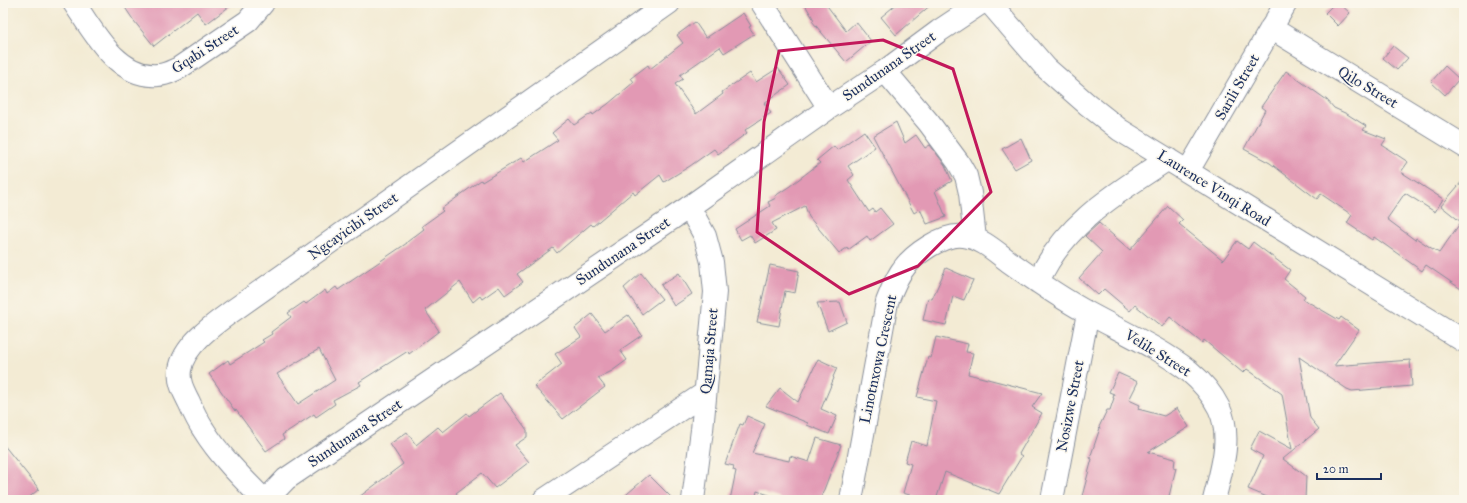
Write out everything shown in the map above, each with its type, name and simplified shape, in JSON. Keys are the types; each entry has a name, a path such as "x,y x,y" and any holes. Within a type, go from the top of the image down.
{"street":[{"name":"Gqabi Street","path":"74,3 112,55 134,71 158,75 179,68 248,21 263,3"},
{"name":"Ngcayicibi Street","path":"265,500 222,454 203,429 181,385 180,370 185,355 210,328 231,312 669,3"},
{"path":"762,3 829,108"},
{"name":"Sundunana Street","path":"265,500 286,479 689,206 981,3"},
{"name":"Laurence Vinqi Road","path":"990,3 1046,68 1087,104 1120,130 1464,341"},
{"name":"Sarili Street","path":"1188,171 1286,3"},
{"name":"Qilo Street","path":"1271,28 1464,146"},
{"path":"885,71 929,122 958,162 966,176 970,193 975,239"},
{"path":"1038,282 1044,267 1052,254 1088,215 1112,196 1168,159"},
{"name":"Qamaja Street","path":"689,206 705,236 712,262 715,292 706,393 693,500"},
{"name":"Linotnxowa Crescent","path":"851,500 887,302 894,284 902,271 915,257 937,242 950,237 964,236 975,239 1038,282 1088,313"},
{"name":"Nosizwe Street","path":"1052,500 1088,313"},
{"name":"Velile Street","path":"1088,313 1135,338 1188,370 1200,381 1211,396 1219,409 1226,435 1224,454 1214,500"},
{"path":"544,500 706,393"}],"highlighted area":[{"path":"883,40 953,69 991,192 918,266 849,294 757,232 764,122 779,51"}],"building":[{"path":"122,3 234,3 206,24 197,12 154,46"},
{"path":"804,3 825,3 846,31 856,22 871,41 846,62 812,21 814,20"},
{"path":"898,3 933,3 896,35 881,17"},
{"path":"1335,3 1339,3 1350,13 1338,26 1325,13"},
{"path":"743,13 754,34 724,53 720,47 680,75 683,79 675,84 696,114 723,94 722,92 750,73 756,82 778,68 790,85 764,103 771,113 745,130 747,133 718,154 714,149 664,182 660,175 635,195 633,192 593,226 591,224 557,253 553,248 517,274 523,282 505,295 499,287 482,299 480,296 473,302 460,282 425,310 439,331 409,354 408,351 359,382 361,385 333,400 335,404 316,417 314,414 282,435 284,439 266,451 209,374 228,360 230,364 264,342 262,340 272,334 271,332 291,317 288,313 304,302 306,304 325,290 327,294 336,287 338,290 407,243 424,229 422,226 443,211 441,209 481,180 482,182 521,158 524,162 558,140 552,133 569,119 574,125 592,113 593,115 634,82 631,78 648,65 650,69 683,43 677,35 695,22 706,38","holes":["319,349 335,380 298,404 277,374"]},
{"path":"1393,46 1408,58 1397,70 1383,58"},
{"path":"1445,66 1459,79 1445,95 1431,82"},
{"path":"1286,71 1327,100 1334,108 1366,126 1363,130 1386,139 1382,145 1408,162 1401,172 1443,199 1435,212 1405,193 1387,219 1415,240 1416,238 1439,253 1461,222 1441,206 1464,179 1464,291 1426,265 1422,271 1374,237 1372,240 1347,223 1352,215 1321,194 1317,199 1270,163 1244,149 1265,110 1261,107"},
{"path":"896,122 905,143 916,135 925,148 930,145 945,165 952,181 935,191 946,217 927,224 920,209 914,213 873,136"},
{"path":"864,131 875,147 848,166 854,175 848,180 869,212 873,209 875,212 880,208 893,224 870,241 867,236 848,250 847,248 839,253 809,217 805,206 772,223 776,230 755,243 750,235 741,240 735,229 770,206 768,202 776,198 775,196 820,163 817,160 834,146 837,150"},
{"path":"1021,138 1031,160 1015,169 1002,149"},
{"path":"1168,206 1183,220 1179,224 1223,260 1237,241 1248,249 1253,242 1290,270 1284,279 1305,296 1303,299 1339,320 1341,317 1359,330 1334,366 1410,360 1412,386 1352,391 1299,357 1310,418 1319,429 1283,459 1306,476 1305,500 1274,500 1248,489 1263,456 1250,449 1259,431 1292,449 1282,394 1247,369 1243,373 1204,340 1202,343 1170,317 1162,327 1135,305 1130,311 1104,289 1098,295 1079,278 1102,252 1085,236 1099,223 1130,250"},
{"path":"770,265 799,271 795,293 785,291 779,326 757,322"},
{"path":"946,268 973,280 964,300 953,296 946,325 923,320 928,298 932,299"},
{"path":"641,273 662,299 642,314 624,288"},
{"path":"679,273 692,294 674,306 661,285"},
{"path":"840,302 847,322 828,331 817,303"},
{"path":"592,314 605,331 628,315 642,335 620,350 627,360 612,371 598,378 605,387 563,419 534,386 562,364 555,354 581,337 575,328"},
{"path":"936,337 968,344 966,352 973,353 968,374 1042,393 1032,407 1042,413 1019,454 1022,456 999,494 945,472 936,500 926,500 903,493 911,464 905,462 911,441 927,446 936,401 917,397 928,357 931,358"},
{"path":"818,359 837,368 821,409 837,416 829,434 807,425 808,423 766,406 780,388 798,402"},
{"path":"1118,373 1138,382 1129,400 1140,405 1138,409 1164,416 1177,408 1189,427 1148,452 1175,459 1174,468 1176,468 1168,500 1081,500 1092,459 1090,458 1100,428 1099,427 1107,410 1110,410 1114,398 1114,394 1109,392"},
{"path":"500,393 527,430 527,437 515,445 529,462 495,488 482,473 456,493 461,500 355,500 403,464 390,444 407,432 416,445 438,427 443,432 467,413 469,416"},
{"path":"747,416 765,424 752,453 789,461 790,456 809,462 817,438 841,445 820,500 784,500 757,491 755,500 730,500 736,471 733,470 734,466 725,464 740,424 743,425"},
{"path":"3,444 39,489 26,500 3,500"},
{"path":"649,475 674,500 620,500"}]}
